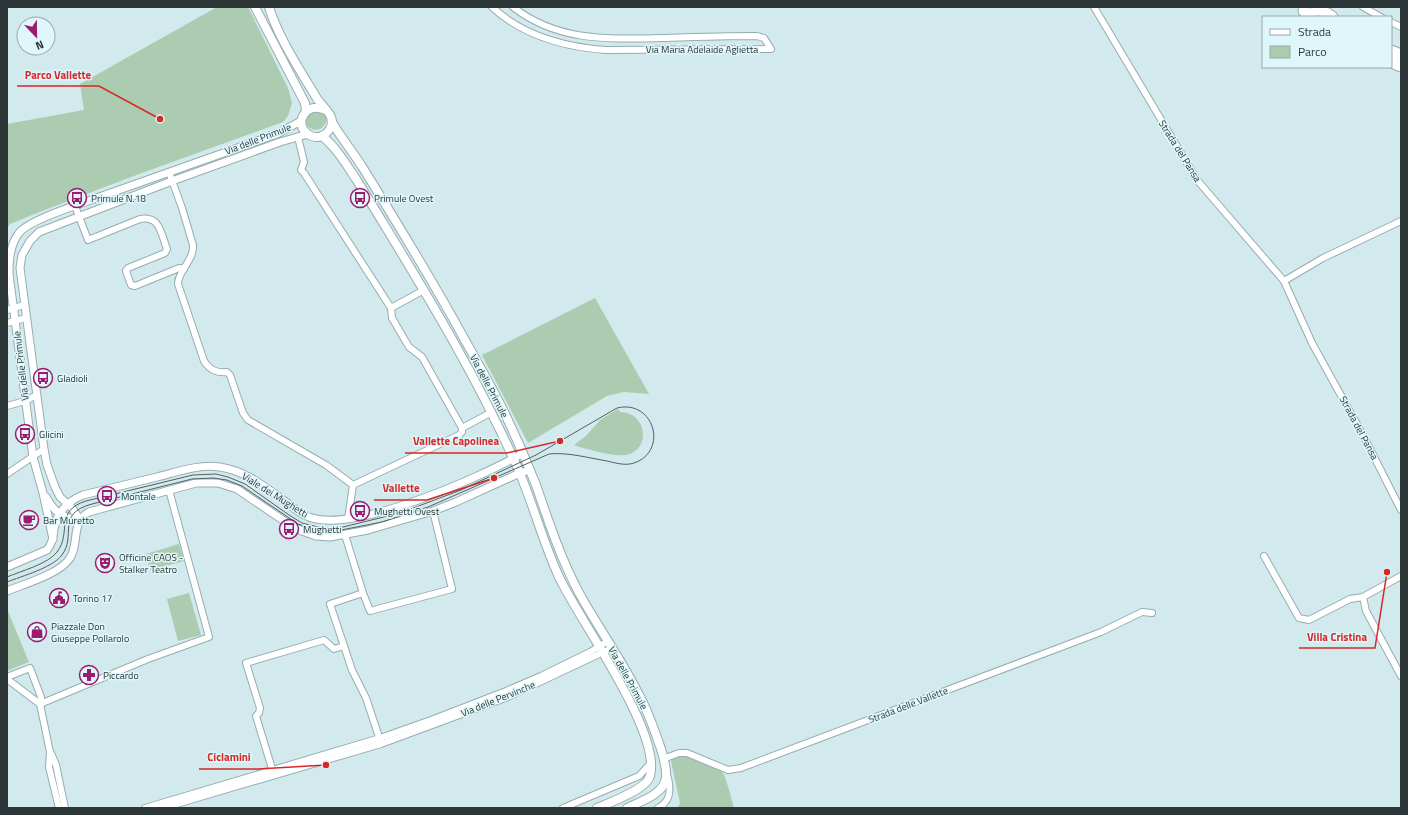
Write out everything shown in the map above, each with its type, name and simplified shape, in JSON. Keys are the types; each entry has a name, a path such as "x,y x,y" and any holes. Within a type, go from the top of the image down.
{"highway":[{"path":"1316,7 1330,16"}],"main road":[{"path":"255,7 305,103 306,111"},
{"path":"269,9 286,46 317,99 326,110 331,117 332,122 328,132 322,136 314,137 302,128 301,121 306,111 316,107 326,110"},
{"name":"Via delle Primule","path":"332,122 341,137 360,162 434,284 503,410 530,470 575,586 639,695 650,718 666,773"},
{"name":"Via delle Primule","path":"322,136 344,161 424,290 492,412 514,458 559,578 634,710 648,745 650,777 646,783 636,790 597,808"},
{"path":"424,290 434,284"},
{"path":"627,808 656,793 663,784 666,773"}],"street":[{"name":"Via Maria Adelaide Aglietta","path":"492,7 509,20 538,36 568,46 581,48 606,50 771,49 764,38 757,36 626,38 578,36 547,27 534,21 513,7"},
{"name":"Strada del Pansa","path":"1094,7 1197,180 1284,281 1312,342 1365,439 1401,510"},
{"path":"1363,7 1379,16"},
{"path":"1392,23 1401,28"},
{"name":"Via delle Primule","path":"53,539 33,457 16,320 10,309 9,259 12,245 20,232 32,223 75,206 277,134 287,130 301,121"},
{"name":"Via delle Primule","path":"80,520 76,511 60,497 47,466 20,268 22,255 30,241 39,232 80,216 172,181 308,134"},
{"name":"Via delle Primule","path":"298,137 304,162 301,170 391,308 392,318 409,347 422,356 462,428 462,432 459,435 353,485"},
{"path":"169,172 193,251 178,279 178,284 204,361 213,371 221,373 227,372 230,375 243,413 248,420 326,465 353,485 348,519"},
{"path":"75,206 88,240 140,219 153,219 157,223 167,249 165,253 128,268 126,271 131,284 135,286 179,268 184,269"},
{"path":"1284,281 1323,258 1401,222"},
{"path":"391,308 424,290"},
{"path":"10,309 24,305"},
{"path":"7,323 26,318"},
{"path":"7,406 25,401 37,395"},
{"name":"Via delle Primule","path":"462,428 492,412"},
{"path":"7,474 44,449"},
{"name":"Viale dei Mughetti","path":"53,539 59,514 74,498 194,468 219,467 235,470 246,475 299,512 309,517 330,521 348,519 427,496 503,464 523,453"},
{"name":"Viale dei Mughetti","path":"80,520 84,515 93,510 206,482 223,484 237,489 290,525 316,536 330,537 393,524 433,511 530,470"},
{"path":"40,704 141,662 208,637 169,490"},
{"name":"Via delle Primule","path":"43,493 52,507 59,514"},
{"path":"345,535 370,611 452,589 433,511"},
{"path":"7,592 53,572 65,564 69,559 74,547 78,523 80,520 59,514"},
{"path":"7,567 47,550 51,546 53,539"},
{"path":"1264,556 1299,618 1309,620 1350,599 1363,596 1401,576"},
{"path":"363,593 330,604 352,670 366,698 380,741"},
{"path":"1363,596 1366,611 1401,676"},
{"name":"Strada delle Vallette","path":"663,759 679,753 688,753 728,770 741,768 1101,632 1142,612 1152,613"},
{"path":"273,772 256,716 259,713 260,708 246,663 324,640 334,649 344,646"},
{"name":"Via delle Pervinche","path":"145,808 164,806 380,741 506,691 600,651 610,645"},
{"path":"40,704 7,678 30,668 41,696 40,704 50,752 56,766 65,808"},
{"path":"50,752 49,767 59,808"},
{"path":"563,808 639,776 650,763"},
{"path":"658,808 663,805 669,794 670,786 666,773"},
{"path":"188,798 191,808"}],"green space":[{"path":"217,7 248,7 288,88 292,103 288,116 283,122 37,213 10,224 7,228 7,124 84,110 80,84"},
{"path":"320,108 327,117 326,123 319,129 311,129 305,122 305,116"},
{"path":"595,298 649,394 624,392 607,396 528,443 482,355"},
{"path":"618,409 620,412 629,414 636,418 641,424 643,439 640,446 634,452 626,455 615,455 574,445 586,436 600,420"},
{"path":"179,544 184,561 150,570 146,554"},
{"path":"189,593 201,635 178,641 167,599"},
{"path":"7,609 29,662 7,671"},
{"path":"685,756 714,765 724,774 734,808 677,808 680,803 671,761 675,757"}],"tram line":[{"path":"7,577 41,564 57,552 61,545 67,517 76,505 86,501 193,475 216,474 245,484 302,523 322,528 343,527 400,513 461,490 536,455 617,408 630,407 640,411 648,418 652,428 654,438 651,448 645,457 634,463 620,464 586,457 549,454 428,507 382,522 336,531 319,531 298,524 242,486 227,480 213,478 192,479 81,508 74,513 70,519 68,540 62,555 44,568 7,582"}],"place":[{"name":"Parco Vallette","path":"160,119"},
{"name":"Primule N.18","path":"77,198"},
{"name":"Primule Ovest","path":"360,198"},
{"name":"Gladioli","path":"43,378"},
{"name":"Glicini","path":"25,434"},
{"name":"Vallette Capolinea","path":"560,441"},
{"name":"Vallette","path":"494,478"},
{"name":"Montale","path":"107,496"},
{"name":"Mughetti Ovest","path":"360,511"},
{"name":"Bar Muretto","path":"29,520"},
{"name":"Mughetti","path":"289,529"},
{"name":"Officine CAOS - Stalker Teatro","path":"105,563"},
{"name":"Villa Cristina","path":"1387,572"},
{"name":"Torino 17","path":"59,598"},
{"name":"Piazzale Don Giuseppe Pollarolo","path":"37,632"},
{"name":"Piccardo","path":"89,675"},
{"name":"Ciclamini","path":"326,765"}]}
